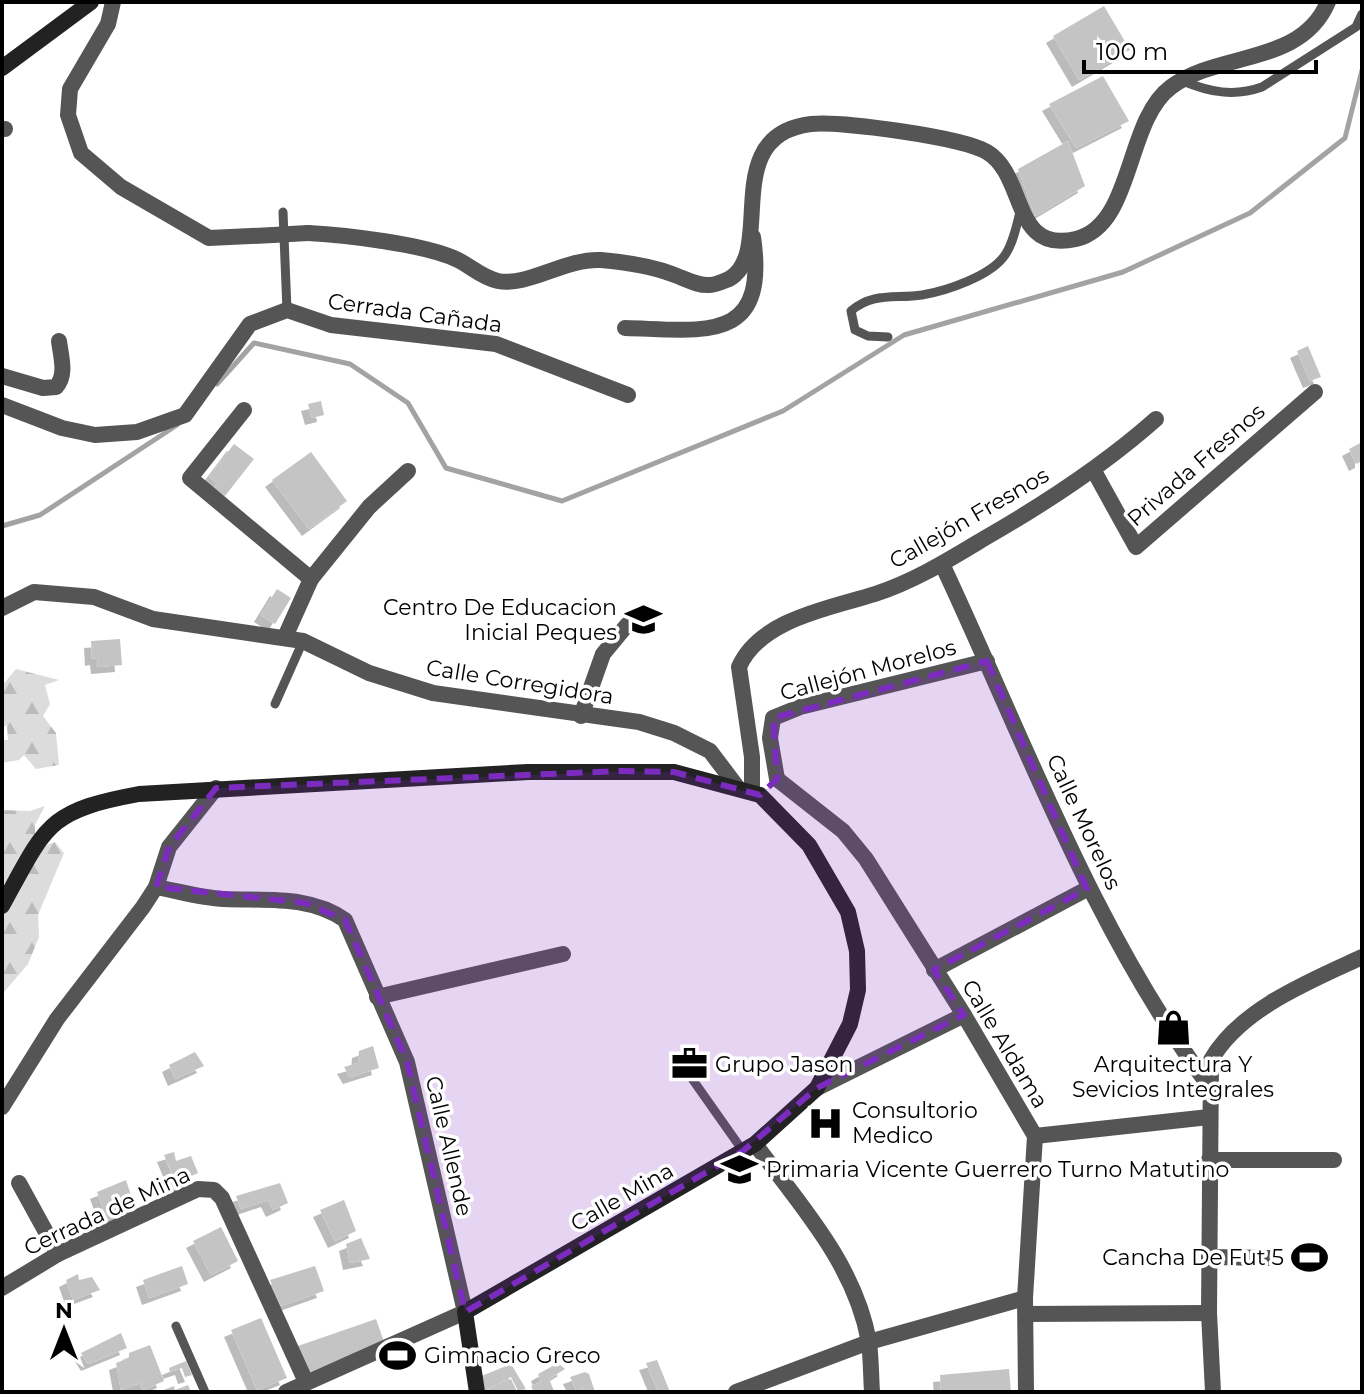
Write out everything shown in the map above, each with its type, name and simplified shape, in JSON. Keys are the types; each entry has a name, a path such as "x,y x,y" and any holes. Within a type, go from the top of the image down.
{"street":[{"path":"2,68 91,2"},
{"path":"113,2 108,24 70,89 68,115 81,153 121,187 209,238 308,233 425,250 458,260 477,274 502,282 570,262 598,260 670,273 711,286 732,277 744,256 751,226"},
{"path":"625,328 705,330 728,325 750,302 757,267 751,226 753,174 764,152 784,133 811,124 969,142 990,154 1004,169 1033,231 1053,241 1080,238 1107,217 1120,195 1128,161 1152,107 1170,88 1182,81 1276,50 1321,19 1328,2"},
{"path":"2,405 62,428 95,435 137,432 185,415 250,324 287,310"},
{"name":"Cerrada Cañada","path":"287,310 331,325 496,344 628,395"},
{"path":"2,376 43,388 56,387 61,381 63,368 59,341"},
{"name":"Privada Fresnos","path":"1094,471 1136,547 1315,392"},
{"path":"244,410 190,478 311,579"},
{"name":"Callejón Fresnos","path":"750,792 752,757 739,667 744,655 779,628 822,609 880,592 942,564 1094,471 1156,419"},
{"path":"285,637 311,579 369,507 408,471"},
{"name":"Calle Morelos","path":"942,564 1087,889 1187,1056 1209,1086"},
{"name":"Calle Corregidora","path":"2,608 34,592 63,592 94,597 136,614 179,624 303,641 369,673 433,693 639,722 674,733 710,751 750,792"},
{"path":"581,716 603,654 627,625"},
{"name":"Callejón Morelos","path":"777,779 770,738 773,718 800,707 987,661"},
{"path":"2,906 45,831 68,812 89,803 139,794 216,788 620,771 674,772 750,792 809,845 848,912 857,951 858,990 850,1024 817,1088"},
{"path":"750,792 777,779"},
{"name":"Calle Aldama","path":"777,779 843,831 891,895 1035,1136 1025,1306 1026,1392"},
{"path":"2,1107 57,1019 156,887 169,847 216,788"},
{"name":"Calle Allende","path":"156,887 223,899 305,903 327,908 345,920 407,1062 465,1312 477,1392"},
{"path":"934,970 1087,889"},
{"path":"377,997 563,954"},
{"path":"1213,1392 1209,1313 1211,1060 1224,1036 1257,1012 1362,957"},
{"name":"Calle Mina","path":"286,1392 465,1312 749,1148 817,1088 964,1015"},
{"path":"1035,1136 1209,1117"},
{"path":"749,1148 829,1244 848,1277 869,1342 872,1392"},
{"path":"1209,1160 1334,1160"},
{"path":"19,1183 58,1254"},
{"name":"Cerrada de Mina","path":"2,1288 58,1254 198,1189 214,1190 222,1198 306,1382"},
{"path":"1209,1257 1271,1258"},
{"path":"736,1392 765,1387 869,1342 1025,1306 1209,1313"}],"lane":[{"path":"1182,81 1208,92 1245,93 1262,87 1356,27 1362,14"},
{"path":"888,337 868,336 855,330 851,311 862,302 877,297 922,295 948,287 992,266 1004,257 1021,208"},
{"path":"283,212 287,310"},
{"path":"275,704 303,641"},
{"path":"688,1073 749,1148"},
{"path":"176,1326 205,1392"}],"highlighted area":[{"path":"987,661 1087,889 934,970 964,1015 817,1088 743,1151 465,1312 407,1062 345,920 305,903 156,887 169,847 216,788 620,771 674,772 760,795 777,779 773,718"}],"green space":[{"path":"16,669 59,680 45,685 50,704 43,716 56,733 59,765 36,769 24,755 19,760 2,763 2,740 8,740 7,726 2,726 2,686"},
{"path":"45,806 35,825 35,849 55,842 64,853 38,915 39,937 28,964 4,992 2,1009 2,810 30,811"}],"building":[{"path":"1104,6 1130,50 1079,80 1053,36"},
{"path":"1103,76 1129,121 1076,148 1049,104"},
{"path":"1068,141 1085,186 1035,216 1018,169"},
{"path":"1308,346 1321,377 1310,381 1297,351"},
{"path":"321,401 324,415 312,418 308,404"},
{"path":"1362,442 1362,461 1356,464 1349,449"},
{"path":"234,444 254,459 225,496 214,488 217,483 209,477"},
{"path":"311,452 347,501 309,529 272,480"},
{"path":"277,589 291,598 275,624 261,615"},
{"path":"120,639 122,665 98,667 97,658 92,659 91,641"},
{"path":"373,1046 379,1068 350,1077 344,1067 358,1063 359,1051"},
{"path":"195,1052 204,1066 175,1079 169,1065"},
{"path":"174,1152 176,1161 191,1156 198,1173 187,1178 189,1185 178,1189 164,1155"},
{"path":"126,1180 135,1207 107,1220 97,1192"},
{"path":"280,1183 288,1203 273,1210 268,1200 241,1209 236,1196"},
{"path":"344,1200 356,1231 335,1241 320,1210"},
{"path":"221,1227 238,1261 211,1275 193,1241"},
{"path":"361,1238 370,1259 350,1263 346,1244"},
{"path":"182,1266 188,1284 149,1298 143,1280"},
{"path":"315,1266 324,1291 281,1306 270,1280"},
{"path":"78,1274 79,1280 92,1277 100,1290 73,1300 66,1280"},
{"path":"261,1318 287,1378 257,1390 231,1330"},
{"path":"376,1319 384,1342 309,1372 298,1346"},
{"path":"121,1333 127,1348 88,1364 81,1353"},
{"path":"150,1345 164,1381 143,1390 140,1383 121,1390 116,1363 129,1358 129,1353"},
{"path":"657,1360 670,1392 658,1392 646,1363"},
{"path":"186,1361 192,1375 185,1377 182,1368 170,1372 169,1368"},
{"path":"558,1363 565,1369 549,1379 554,1391 534,1392 531,1386 541,1382 538,1374"},
{"path":"511,1364 526,1389 518,1391 511,1377 483,1391 479,1377"},
{"path":"1009,1369 1011,1392 941,1392 940,1375"},
{"path":"585,1372 589,1374 595,1392 582,1392 584,1387 577,1392 570,1377"},
{"path":"511,1379 517,1392 485,1392 496,1385"},
{"path":"188,1385 191,1392 158,1392 174,1386 175,1390"}],"waterway":[{"path":"217,384 254,343 350,364 408,403 446,468 562,501 783,411 904,335 1123,272 1250,213 1345,138 1362,70"},
{"path":"2,526 40,515 177,425"}],"place":[{"name":"Centro De Educacion Inicial Peques","path":"643,620"},
{"name":"Arquitectura Y Sevicios Integrales","path":"1173,1028"},
{"name":"Grupo Jason","path":"689,1064"},
{"name":"Consultorio Medico","path":"826,1123"},
{"name":"Primaria Vicente Guerrero Turno Matutino","path":"740,1169"},
{"name":"Cancha De Fut 5","path":"1310,1257"},
{"name":"Gimnacio Greco","path":"398,1355"}]}
